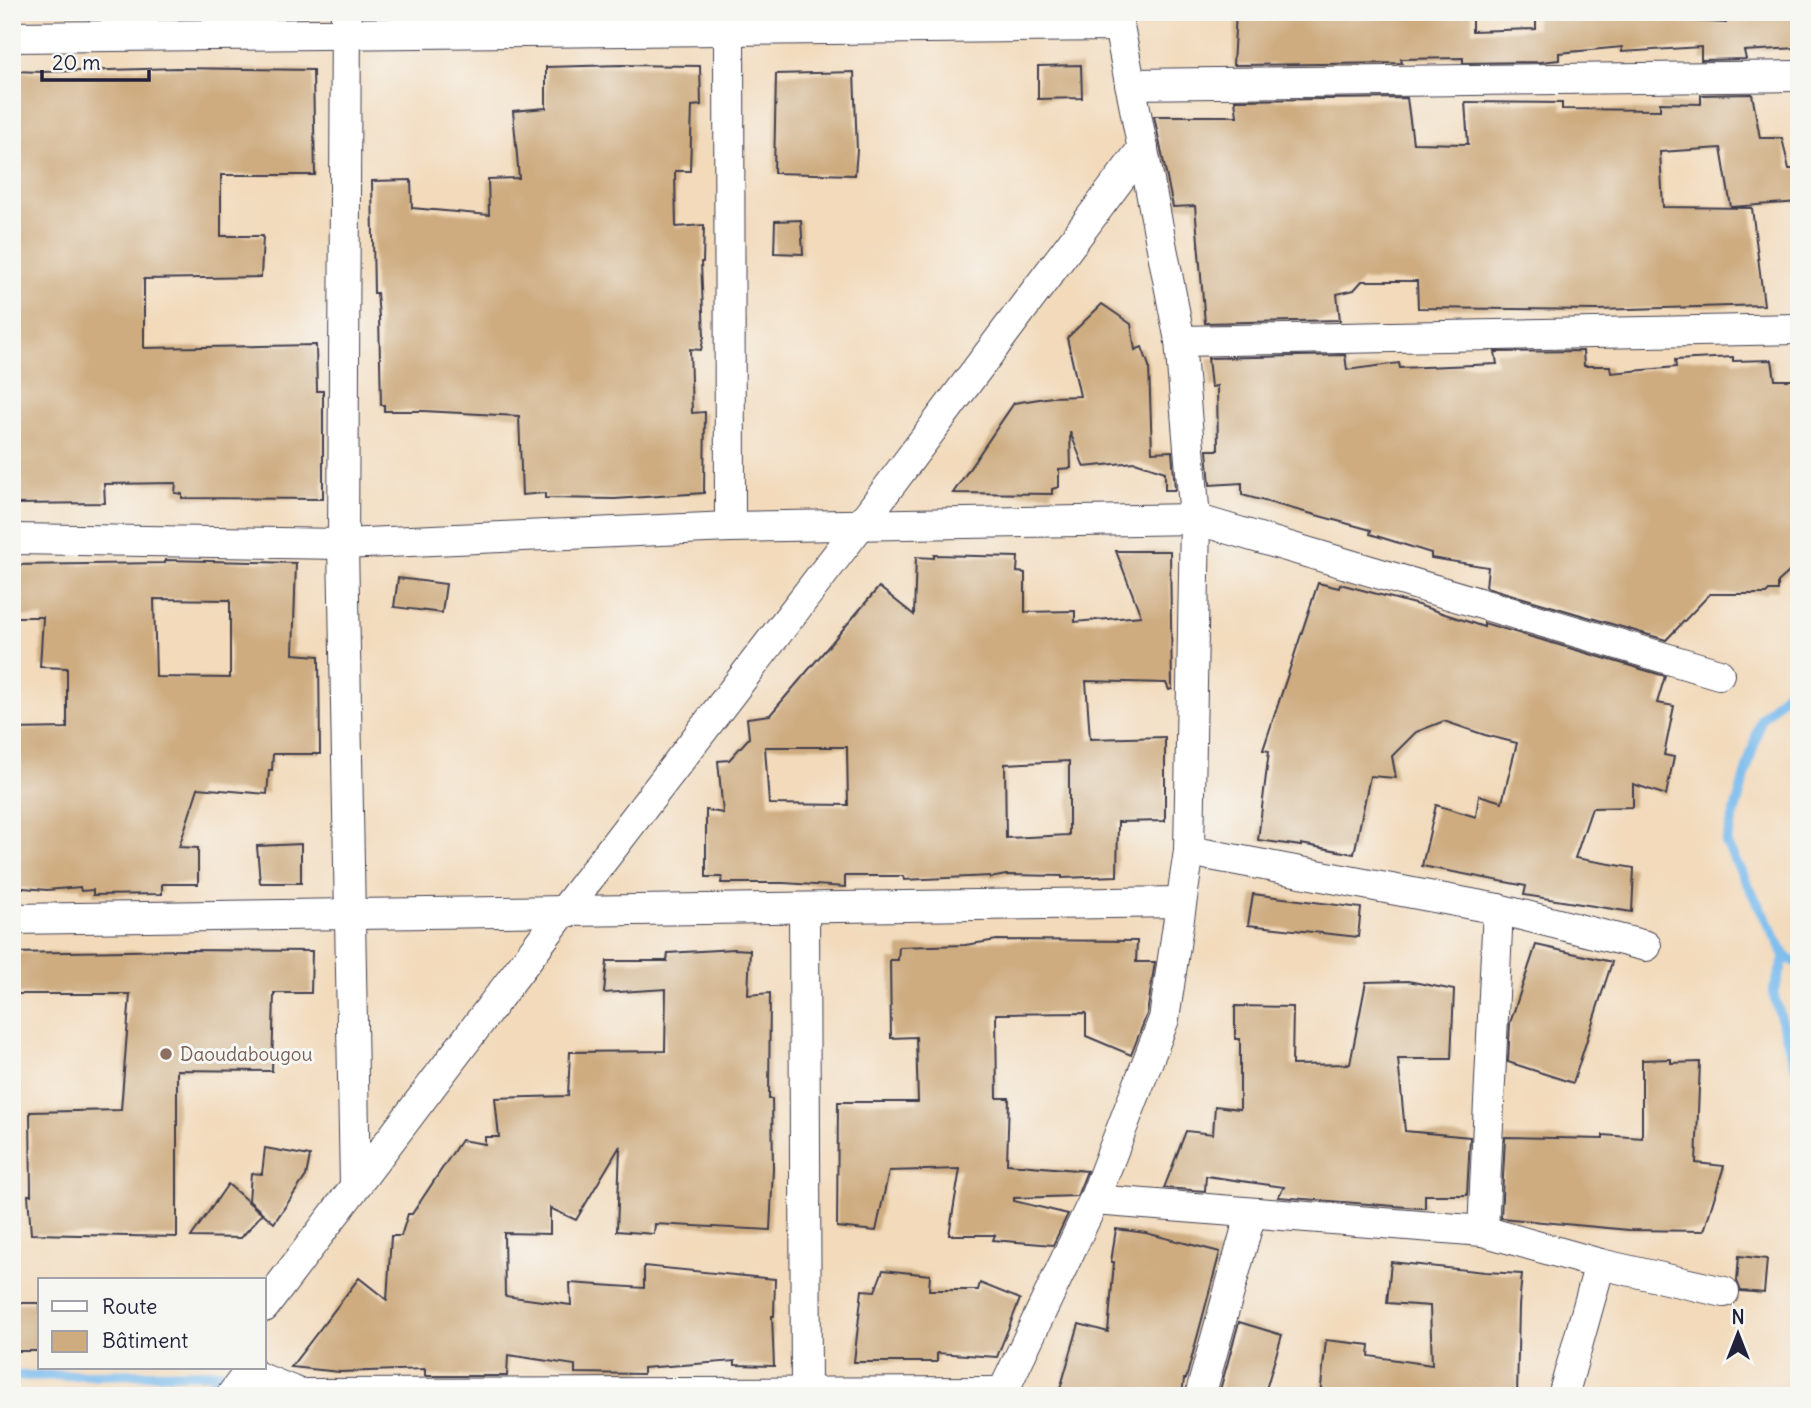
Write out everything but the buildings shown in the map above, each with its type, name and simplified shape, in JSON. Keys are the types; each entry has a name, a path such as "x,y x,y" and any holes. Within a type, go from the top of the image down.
{"street":[{"path":"12,37 346,23 1119,19 1180,341 1195,519 1189,851 1164,1019 1094,1199 1002,1394 300,1394 243,1379"},
{"path":"729,21 730,527"},
{"path":"346,23 343,544 355,1185"},
{"path":"1130,85 1799,76"},
{"path":"266,1304 861,524 1143,148"},
{"path":"1180,341 1799,328"},
{"path":"12,539 343,544 730,527 1195,519 1719,674"},
{"path":"1189,851 1498,909 1646,946"},
{"path":"12,919 1181,902"},
{"path":"804,909 806,1394"},
{"path":"1483,1231 1498,909"},
{"path":"1094,1199 1483,1231 1600,1264 1724,1292"},
{"path":"1200,1396 1251,1213"},
{"path":"1563,1396 1600,1264"}],"green space":[{"path":"746,12 1101,12 746,19"}],"waterway":[{"path":"1799,679 1761,719 1726,843 1785,956 1773,993 1799,1077"},
{"path":"1785,956 1799,964"},
{"path":"12,1376 220,1373"},
{"path":"203,1396 220,1373"}],"place":[{"name":"Daoudabougou","path":"166,1054"}]}
